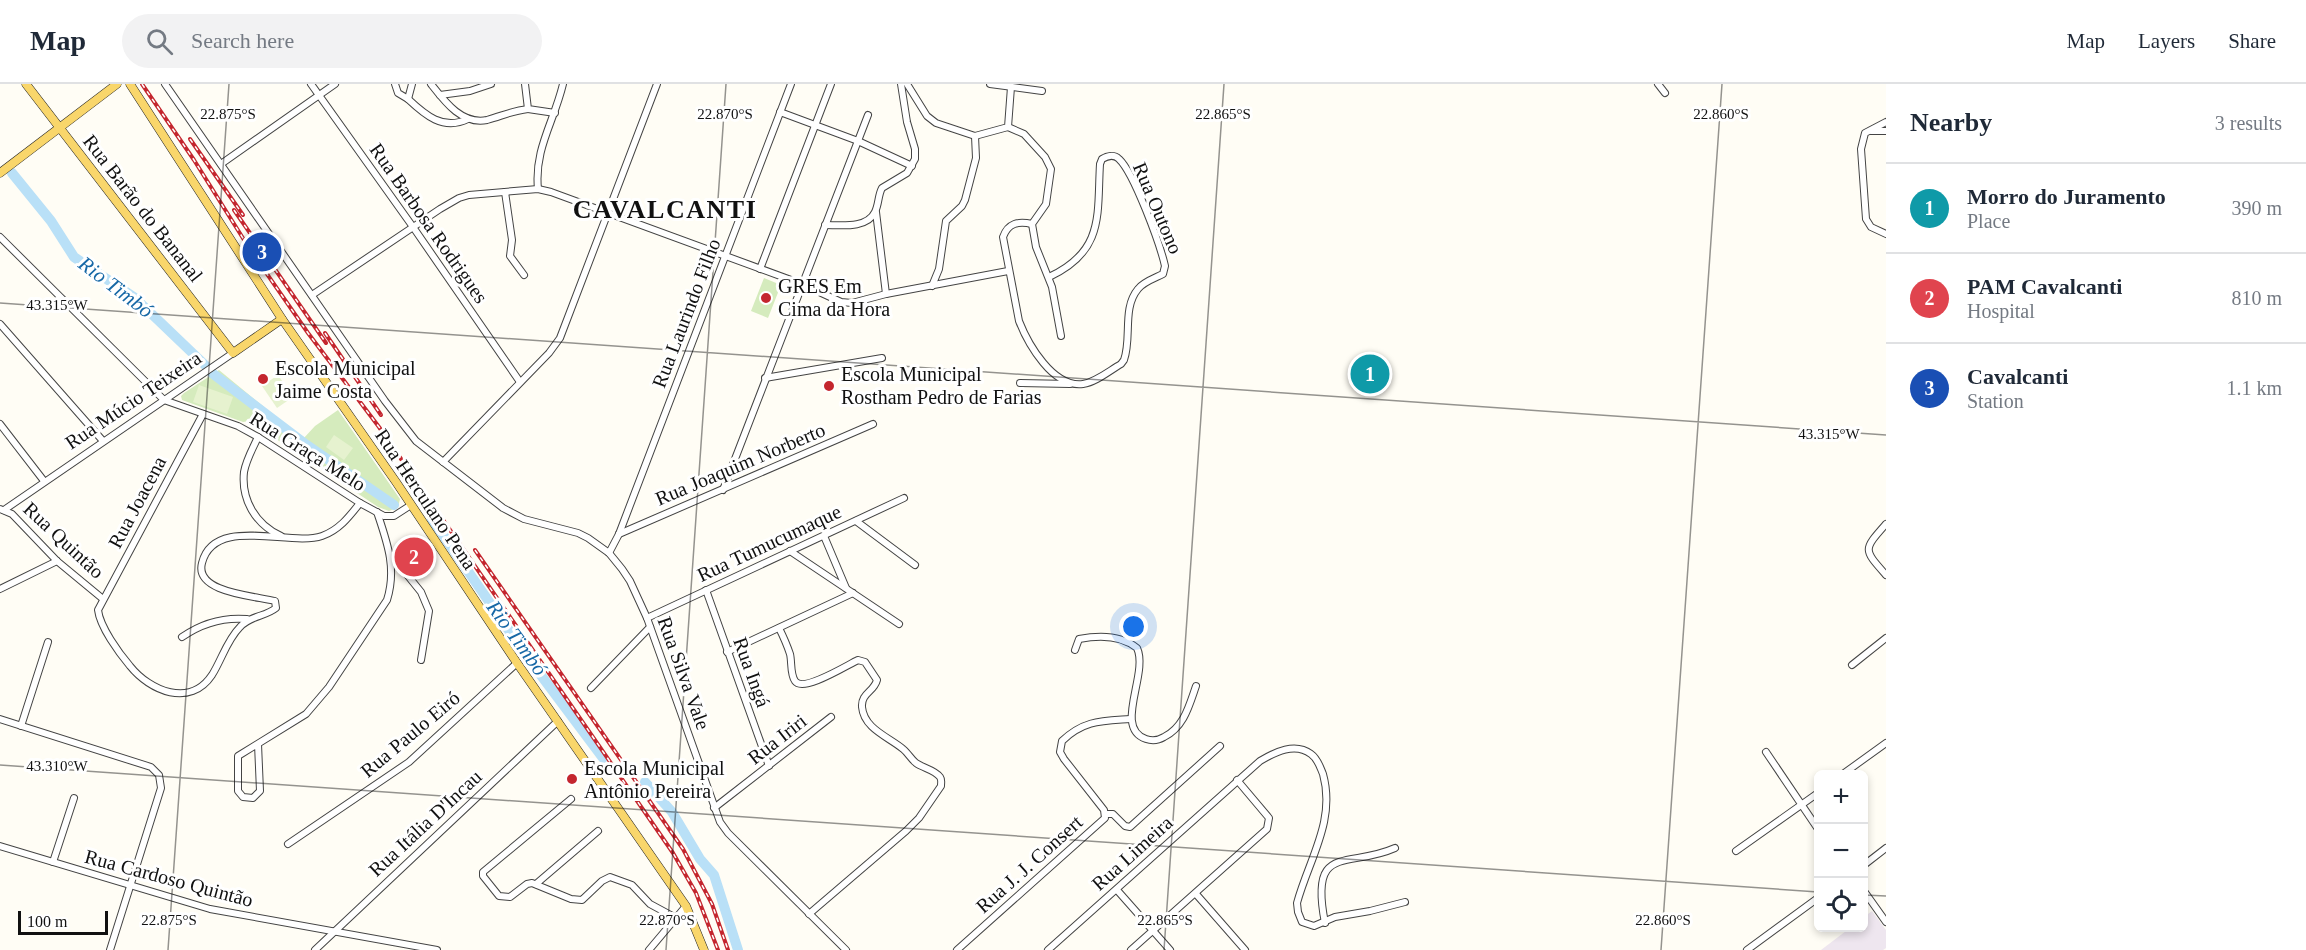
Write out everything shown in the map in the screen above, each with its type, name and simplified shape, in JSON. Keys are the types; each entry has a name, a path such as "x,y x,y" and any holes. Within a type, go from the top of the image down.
{"main road":[{"name":"Rua Barão do Bananal","path":"26,84 233,353"},
{"path":"0,173 117,84"},
{"name":"Rua Herculano Pena","path":"130,84 282,319 686,906 704,950"},
{"name":"Rua Múcio Teixeira","path":"233,353 282,319"}],"street":[{"name":"Rua Silva Vale","path":"165,84 405,428 423,447 515,516 578,533 609,553 630,581 647,618 714,808 728,833 846,950"},
{"name":"Rua Barbosa Rodrigues","path":"311,84 520,382"},
{"path":"221,164 336,84"},
{"path":"395,84 398,93 435,121 452,123 468,119 483,121 511,111 528,110 555,114"},
{"path":"408,99 412,84"},
{"path":"431,84 440,95 468,119"},
{"path":"440,95 470,91 491,84"},
{"path":"525,84 528,110"},
{"path":"538,189 536,175 538,157 555,114 563,84"},
{"path":"443,462 549,353 560,338 657,84"},
{"name":"Rua Laurindo Filho","path":"609,553 619,534 791,84"},
{"path":"760,269 831,84"},
{"path":"825,225 857,224 872,218 882,188 907,173 912,166 915,149 907,122 901,84"},
{"path":"907,84 927,116 936,123 975,136 1008,127 1024,134 1045,157 1051,169 1046,204 1032,224 1036,247 1049,277 1061,336"},
{"path":"990,84 1042,91"},
{"path":"1658,84 1665,93"},
{"path":"1008,127 1011,87"},
{"path":"780,112 858,141 912,166"},
{"path":"723,490 867,114"},
{"path":"1886,122 1862,137 1865,214 1871,227 1886,234"},
{"path":"1867,132 1886,131"},
{"path":"932,286 939,269 946,221 962,206 965,200 976,158 975,136"},
{"name":"Rua Outono","path":"1049,277 1069,266 1091,240 1099,215 1102,159 1114,156 1119,159 1136,187 1163,258 1165,271 1138,287 1134,295 1129,314 1126,354 1121,364 1090,382 1072,384"},
{"path":"312,295 459,198 538,189 802,284 841,302 852,303 886,294 1008,271"},
{"path":"506,192 512,240 510,256 524,275"},
{"path":"875,212 886,294"},
{"path":"1032,224 1013,224 1005,232 1004,244 1018,321 1045,366 1072,384"},
{"name":"Rua Graça Melo","path":"0,237 164,400 238,426 384,516 394,516 411,505"},
{"path":"0,324 103,441"},
{"name":"Rua Múcio Teixeira","path":"2,510 233,353"},
{"path":"765,378 882,358"},
{"path":"1020,383 1072,384"},
{"name":"Rua Joacena","path":"101,603 203,414"},
{"path":"0,424 44,482"},
{"name":"Rua Joaquim Norberto","path":"619,534 873,424"},
{"path":"258,437 244,470 244,489 250,508 261,524 282,536"},
{"name":"Rua Tumucumaque","path":"647,618 904,498"},
{"path":"182,637 206,624 231,618 247,619 271,612 276,608 277,603 212,586 202,576 202,561 212,547 230,537 242,535 308,539 323,536 336,530 360,503"},
{"name":"Rua Quintão","path":"2,510 16,518 101,603"},
{"path":"258,744 260,791 253,798 243,797 238,791 237,758 241,753 306,714 329,687 387,600 391,588 391,555 377,512"},
{"path":"856,521 915,565"},
{"path":"1886,524 1869,546 1869,556 1886,575"},
{"path":"824,536 849,591"},
{"path":"790,551 899,624"},
{"path":"391,555 421,592 429,611 421,660"},
{"path":"0,589 57,561"},
{"name":"Rua Ingá","path":"706,590 769,766"},
{"path":"727,652 849,591"},
{"path":"101,603 100,618 119,653 132,669 155,689 176,693 189,691 205,683 230,640 247,619"},
{"path":"591,688 650,627"},
{"path":"779,628 790,655 795,683 803,686 858,660 865,662 877,680 875,686 863,698 862,708 866,720 885,738 905,750 916,763 938,775 941,786 919,818 906,831 809,914"},
{"path":"1075,650 1077,640 1089,637 1122,639 1137,648 1140,672 1130,719 1134,729 1150,740 1165,737 1181,723 1196,686"},
{"path":"1852,665 1886,638"},
{"path":"21,726 48,642"},
{"name":"Rua Paulo Eiró","path":"288,844 409,762 517,663"},
{"name":"Rua Iriri","path":"714,808 831,717"},
{"path":"0,719 151,767 159,775 161,788 110,950"},
{"name":"Rua J. J. Consert","path":"957,950 1103,820 1105,814 1064,759 1060,746 1062,741 1075,730 1091,722 1130,719"},
{"name":"Rua Itália D'Incau","path":"315,950 558,721"},
{"path":"1849,770 1886,743"},
{"path":"1105,814 1113,814 1125,826 1130,827 1220,746"},
{"name":"Rua Limeira","path":"1048,950 1237,780 1260,761 1281,750 1301,749 1310,753 1317,759 1324,780 1326,804 1323,831 1298,903 1299,917 1305,924 1314,926 1325,923"},
{"path":"1766,752 1815,824"},
{"path":"1131,950 1196,894 1270,825 1267,815 1237,780"},
{"path":"1736,851 1814,796"},
{"path":"53,862 74,798"},
{"path":"571,799 483,872 483,876 499,896 510,897 527,884 536,884 578,901 606,878 614,878 632,885 650,904 676,918"},
{"path":"536,884 598,831"},
{"name":"Rua Cardoso Quintão","path":"0,846 210,909 437,950"},
{"path":"1395,848 1381,853 1346,859 1332,865 1320,888 1325,923 1335,917 1405,902"},
{"path":"1868,861 1886,848"},
{"path":"1117,890 1170,950"},
{"path":"1196,894 1245,950"},
{"path":"1868,898 1886,922"},
{"path":"1747,950 1814,901"},
{"path":"649,950 686,906"}],"shaded area":[{"path":"1872,911 1886,930 1886,948 1883,950 1821,950 1845,932 1868,932 1868,914"}],"green space":[{"name":"GRES Em Cima da Hora","path":"764,278 781,285 768,318 751,311"},
{"path":"219,370 303,439 315,426 338,410 400,499 398,507 389,511 378,507 249,421 243,422 182,400 181,396 184,393"},
{"path":"278,375 293,397 277,408 262,386"},
{"path":"199,385 233,397 227,414 193,402"},
{"path":"334,435 353,448 344,460 326,447"}],"waterway":[{"name":"Rio Timbó","path":"12,173 51,221 74,257 135,298 206,366"},
{"name":"Rio Timbó","path":"212,373 304,443 394,505"},
{"name":"Rio Timbó","path":"432,519 528,658 603,758"},
{"name":"Rio Timbó","path":"645,782 672,812 700,859 714,875 738,950"}],"railway":[{"path":"142,84 194,160 251,251 308,333 379,427 673,853 696,893 718,950"},
{"path":"190,139 243,215"},
{"path":"234,210 326,343"},
{"path":"325,333 381,415"},
{"path":"475,550 683,849 712,904 728,950"}],"place":[{"name":"Cavalcanti","path":"262,252"},
{"name":"GRES Em Cima da Hora","path":"766,298"},
{"name":"Morro do Juramento","path":"1370,374"},
{"name":"Escola Municipal Jaime Costa","path":"263,379"},
{"name":"Escola Municipal Rostham Pedro de Farias","path":"829,386"},
{"name":"PAM Cavalcanti","path":"414,557"},
{"name":"Escola Municipal Antônio Pereira","path":"572,779"}],"district":[{"name":"CAVALCANTI","path":"665,209"}]}
